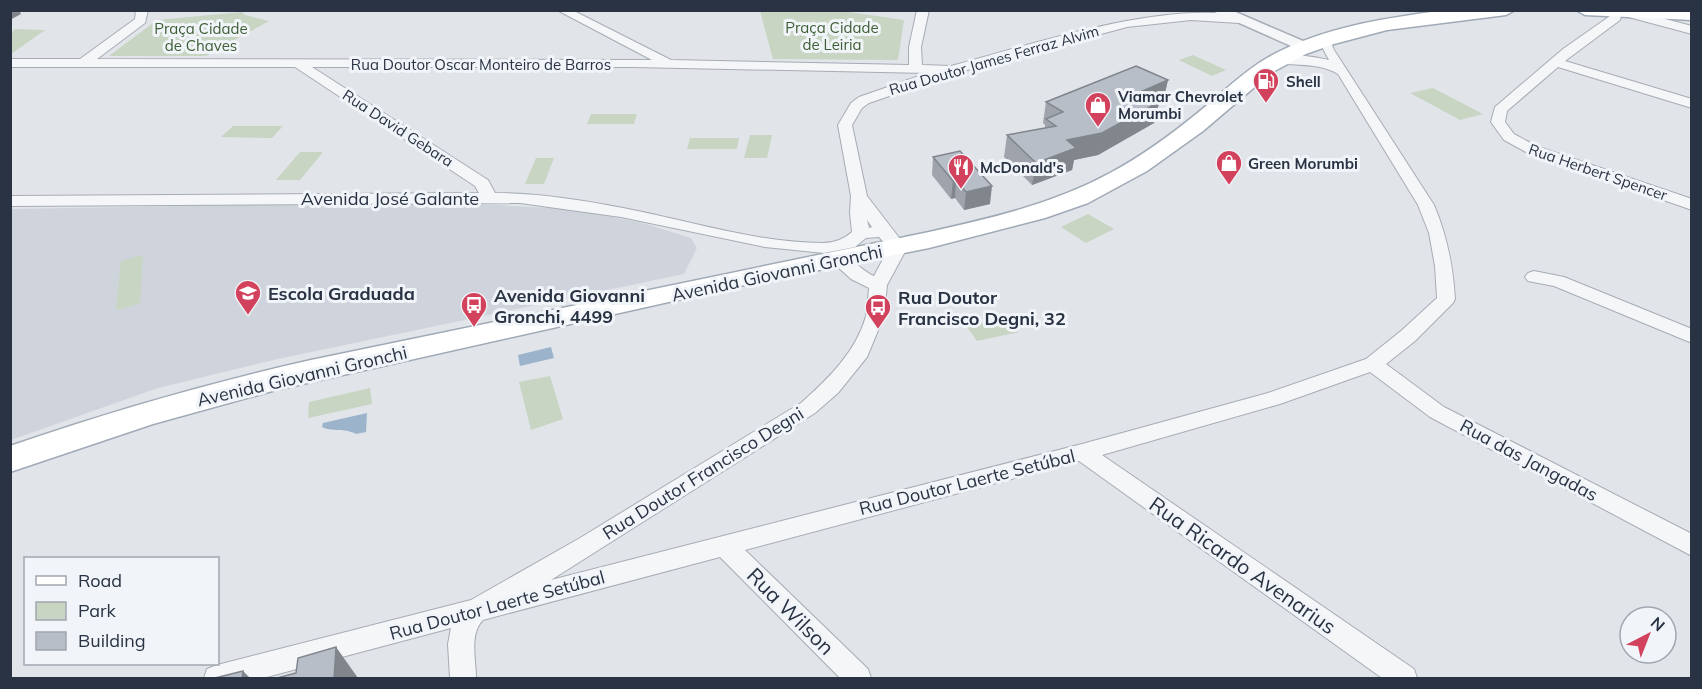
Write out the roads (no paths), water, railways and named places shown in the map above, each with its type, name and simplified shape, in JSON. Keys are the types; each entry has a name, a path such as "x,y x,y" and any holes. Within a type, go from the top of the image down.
{"main road":[{"name":"Avenida Giovanni Gronchi","path":"10,459 95,428 274,379 838,259 890,239 1038,212 1088,194 1134,171 1197,125 1247,81 1278,60 1305,47 1426,14 1506,10"},
{"path":"1585,10 1692,15"}],"street":[{"path":"82,64 141,21 142,10"},
{"path":"562,10 676,65"},
{"path":"916,67 915,47 923,10"},
{"path":"1217,10 1305,47"},
{"path":"1556,62 1616,17 1617,12 1692,30"},
{"name":"Rua Doutor James Ferraz Alvim","path":"861,234 858,213 859,196 845,125 856,106 874,95 951,70 1126,23 1197,13 1239,19"},
{"name":"Rua Doutor Laerte Setúbal","path":"217,678 1082,452 1273,399 1373,364 1408,336 1446,299 1444,266 1437,233 1426,205 1343,73 1340,63 1326,48 1325,41"},
{"path":"1278,60 1330,64 1343,73"},
{"path":"1556,62 1692,104"},
{"name":"Rua Herbert Spencer","path":"1556,62 1500,110 1497,119 1506,135 1531,149 1692,205"},
{"name":"Rua Doutor Oscar Monteiro de Barros","path":"10,63 300,65 482,63 916,67 951,70"},
{"name":"Rua David Gebara","path":"300,65 482,183 489,197"},
{"name":"Rua Doutor James Ferraz Alvim","path":"859,196 890,239"},
{"name":"Avenida José Galante","path":"10,201 489,197 538,199 621,212 765,242 834,248 849,243 861,234 890,239"},
{"name":"Rua Doutor Francisco Degni","path":"472,612 589,545 808,408 831,388 857,357 875,316 878,285 890,239"},
{"path":"765,242 775,248 788,269"},
{"path":"838,259 857,275 878,285"},
{"path":"1534,277 1554,280 1692,337"},
{"name":"Rua das Jangadas","path":"1373,364 1437,412 1692,546"},
{"name":"Rua Ricardo Avenarius","path":"1082,452 1404,678"},
{"name":"Rua Wilson","path":"723,544 858,678"},
{"path":"463,678 464,622 472,612"}],"water":[{"path":"551,347 554,358 520,366 518,355"},
{"path":"367,413 366,432 356,434 322,427 323,423"}],"place":[{"name":"Shell","path":"1266,104"},
{"name":"Viamar Chevrolet Morumbi","path":"1098,128"},
{"name":"Green Morumbi","path":"1229,186"},
{"name":"McDonald's","path":"961,190"},
{"name":"Escola Graduada","path":"248,316"},
{"name":"Avenida Giovanni Gronchi, 4499","path":"474,328"},
{"name":"Rua Doutor Francisco Degni, 32","path":"878,330"}],"park label":[{"name":"Praça Cidade de Chaves","path":"201,36"},
{"name":"Praça Cidade de Leiria","path":"832,36"}]}
